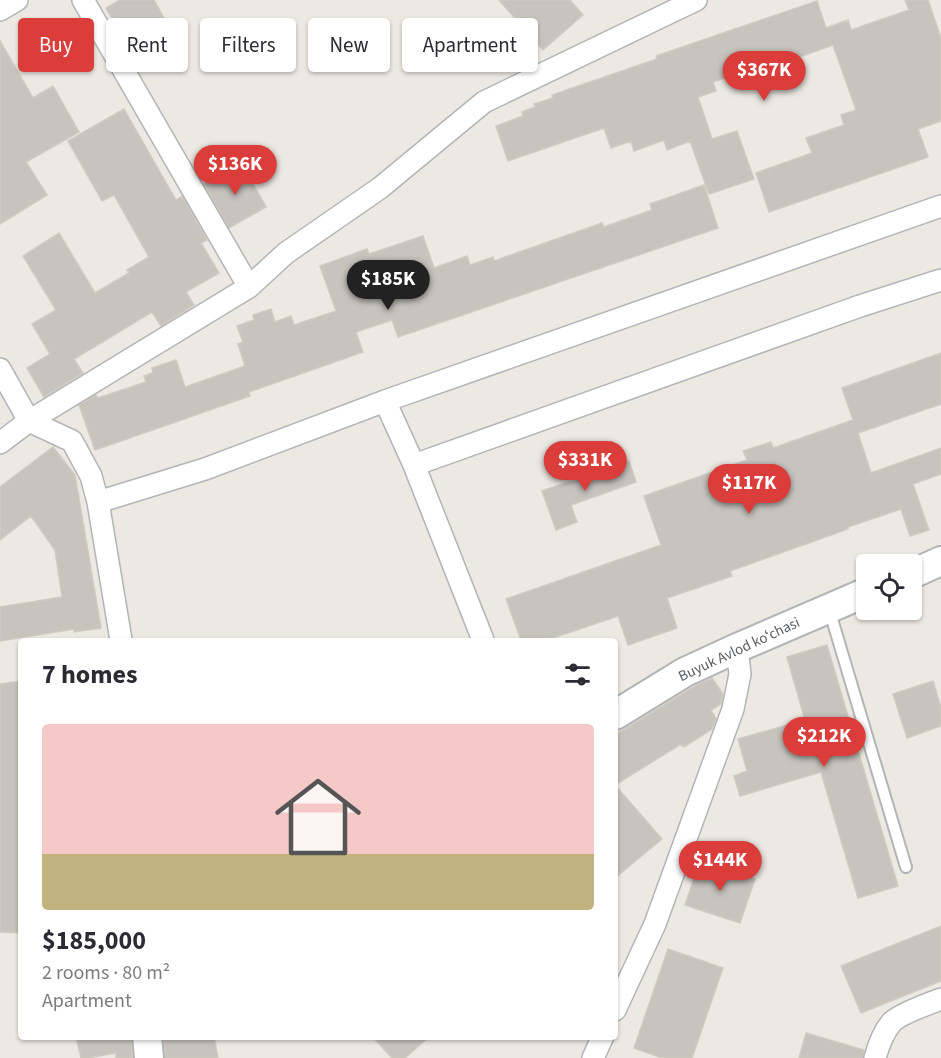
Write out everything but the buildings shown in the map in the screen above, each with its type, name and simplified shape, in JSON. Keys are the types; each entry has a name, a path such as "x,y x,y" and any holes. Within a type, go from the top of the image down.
{"street":[{"path":"0,10 17,0"},
{"path":"83,0 249,286"},
{"path":"0,443 29,421 249,286 286,253 380,188 484,102 696,0"},
{"path":"98,502 205,469 385,401 941,206"},
{"path":"414,465 860,306 941,280"},
{"path":"0,369 29,421 72,441 91,476 98,502 121,638"},
{"path":"385,401 414,465 482,638"},
{"path":"922,570 941,561"},
{"name":"Buyuk Avlod koʻchasi","path":"618,713 685,672 856,597"},
{"path":"618,1004 655,924 733,709 740,675 736,648"},
{"path":"875,1058 879,1045 892,1022 921,1006 941,999"},
{"path":"147,1040 149,1058"},
{"path":"593,1058 601,1040"}],"lane":[{"path":"829,609 906,867"}]}
